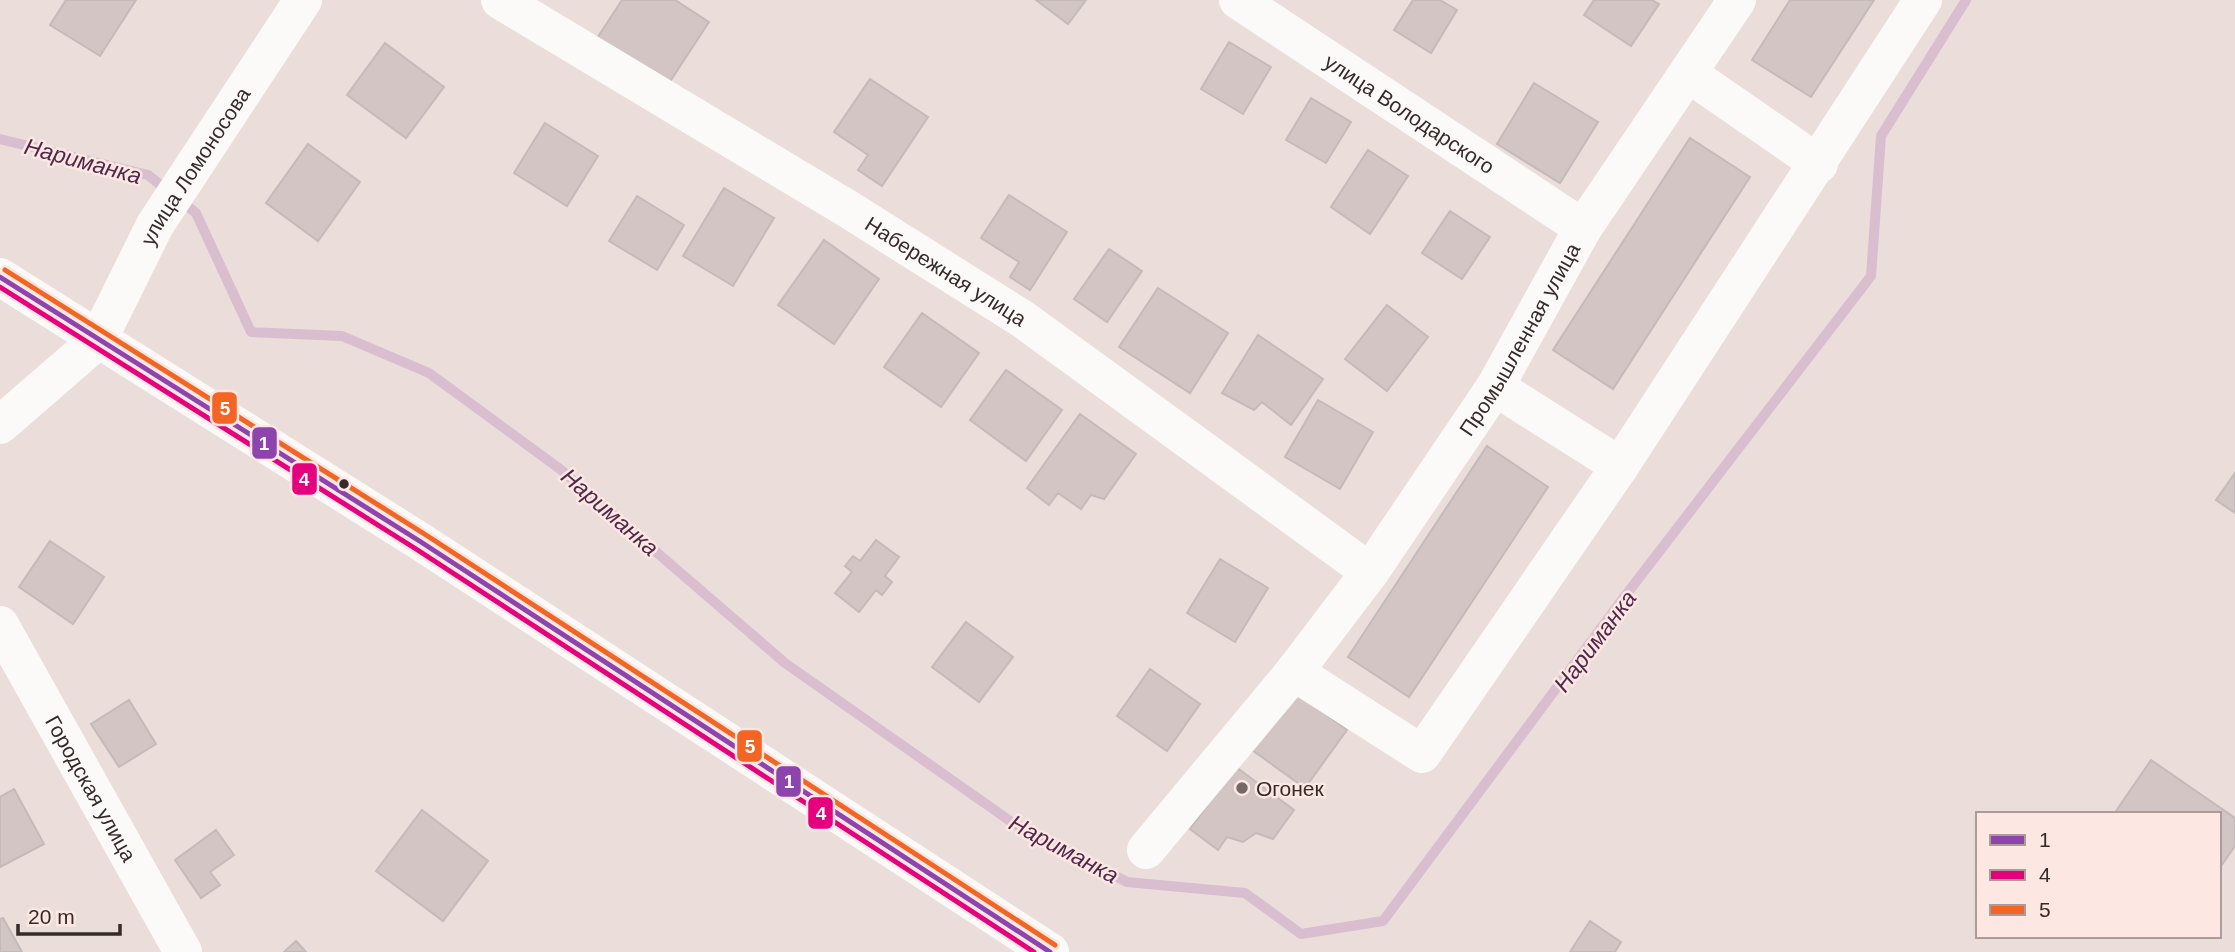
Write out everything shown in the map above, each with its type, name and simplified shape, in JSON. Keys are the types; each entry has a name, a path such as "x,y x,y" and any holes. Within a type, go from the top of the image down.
{"street":[{"name":"улица Ломоносова","path":"98,340 155,225 303,0"},
{"name":"Набережная улица","path":"500,0 848,209 1024,320 1370,572"},
{"name":"улица Володарского","path":"1238,0 1583,228"},
{"name":"Промышленная улица","path":"1146,850 1294,672 1370,572 1494,387 1583,228 1737,0"},
{"path":"1294,672 1422,754 1620,466 1819,164 1923,0"},
{"path":"1689,74 1819,164"},
{"path":"0,276 421,542 1050,952"},
{"path":"0,425 98,340"},
{"path":"1494,387 1620,466"},
{"name":"Городская улица","path":"0,625 183,952"}],"building":[{"path":"66,0 136,0 100,56 50,25"},
{"path":"622,0 675,0 709,22 667,86 596,40"},
{"path":"1036,0 1086,0 1068,24"},
{"path":"1413,0 1440,0 1457,10 1431,53 1394,30"},
{"path":"1594,0 1652,0 1659,4 1631,46 1584,15"},
{"path":"1790,0 1874,0 1811,97 1752,60"},
{"path":"1229,42 1271,67 1243,114 1201,89"},
{"path":"385,43 444,87 406,138 347,95"},
{"path":"870,79 928,117 882,186 858,170 868,155 834,132"},
{"path":"1534,83 1598,122 1560,183 1497,144"},
{"path":"1311,98 1351,122 1326,163 1286,140"},
{"path":"545,123 598,156 567,206 514,173"},
{"path":"1690,138 1750,177 1613,389 1553,350"},
{"path":"308,144 360,182 318,241 266,203"},
{"path":"1368,150 1408,176 1370,234 1331,207"},
{"path":"724,188 774,218 733,286 683,256"},
{"path":"1009,195 1067,232 1030,290 1010,277 1019,262 981,238"},
{"path":"637,196 684,225 657,270 609,241"},
{"path":"1450,211 1490,237 1462,279 1422,253"},
{"path":"824,240 879,279 834,344 778,305"},
{"path":"1109,249 1142,271 1107,322 1074,299"},
{"path":"1158,288 1228,333 1190,393 1119,347"},
{"path":"1387,305 1428,337 1387,391 1345,359"},
{"path":"922,313 979,353 941,407 884,367"},
{"path":"1258,335 1323,379 1291,425 1262,402 1254,410 1222,393"},
{"path":"1006,370 1062,410 1026,461 970,420"},
{"path":"1318,400 1373,432 1340,489 1285,457"},
{"path":"1080,414 1136,454 1104,499 1091,495 1081,509 1058,493 1049,505 1027,488"},
{"path":"1487,446 1548,487 1409,697 1348,657"},
{"path":"2235,473 2235,513 2216,500"},
{"path":"876,540 899,557 885,576 892,582 882,595 876,590 859,612 835,593 852,572 845,566 853,556 860,561"},
{"path":"50,541 104,577 73,624 19,587"},
{"path":"1220,559 1268,588 1235,642 1187,613"},
{"path":"966,622 1013,657 979,702 932,667"},
{"path":"1150,669 1200,704 1167,751 1117,716"},
{"path":"1295,692 1347,730 1305,788 1252,750"},
{"path":"129,700 156,744 119,767 91,724"},
{"path":"2151,760 2235,818 2235,846 2221,866 2221,812 2115,812"},
{"name":"Огонек","path":"1236,767 1294,810 1273,839 1256,833 1243,842 1227,837 1218,850 1190,829"},
{"path":"14,789 44,844 0,867 0,797"},
{"path":"422,810 488,861 443,921 376,871"},
{"path":"216,830 234,855 210,872 220,885 201,898 175,860"},
{"path":"3,918 22,952 0,952 0,919"},
{"path":"1590,921 1621,942 1615,952 1570,952"},
{"path":"296,941 306,952 284,952"}],"waterway":[{"name":"Нариманка","path":"0,139 148,175 196,213 251,332 342,336 429,373 560,469 785,663 1013,823 1127,882 1245,893 1301,934 1383,921 1622,600 1871,276 1881,136 1966,0"}],"transit line":[{"name":"5","path":"5,270 426,535 1055,945"},
{"name":"1","path":"0,277 421,542 1050,952"},
{"name":"4","path":"0,287 416,549 1034,952"}],"place":[{"name":"Огонек","path":"1242,788"}]}
